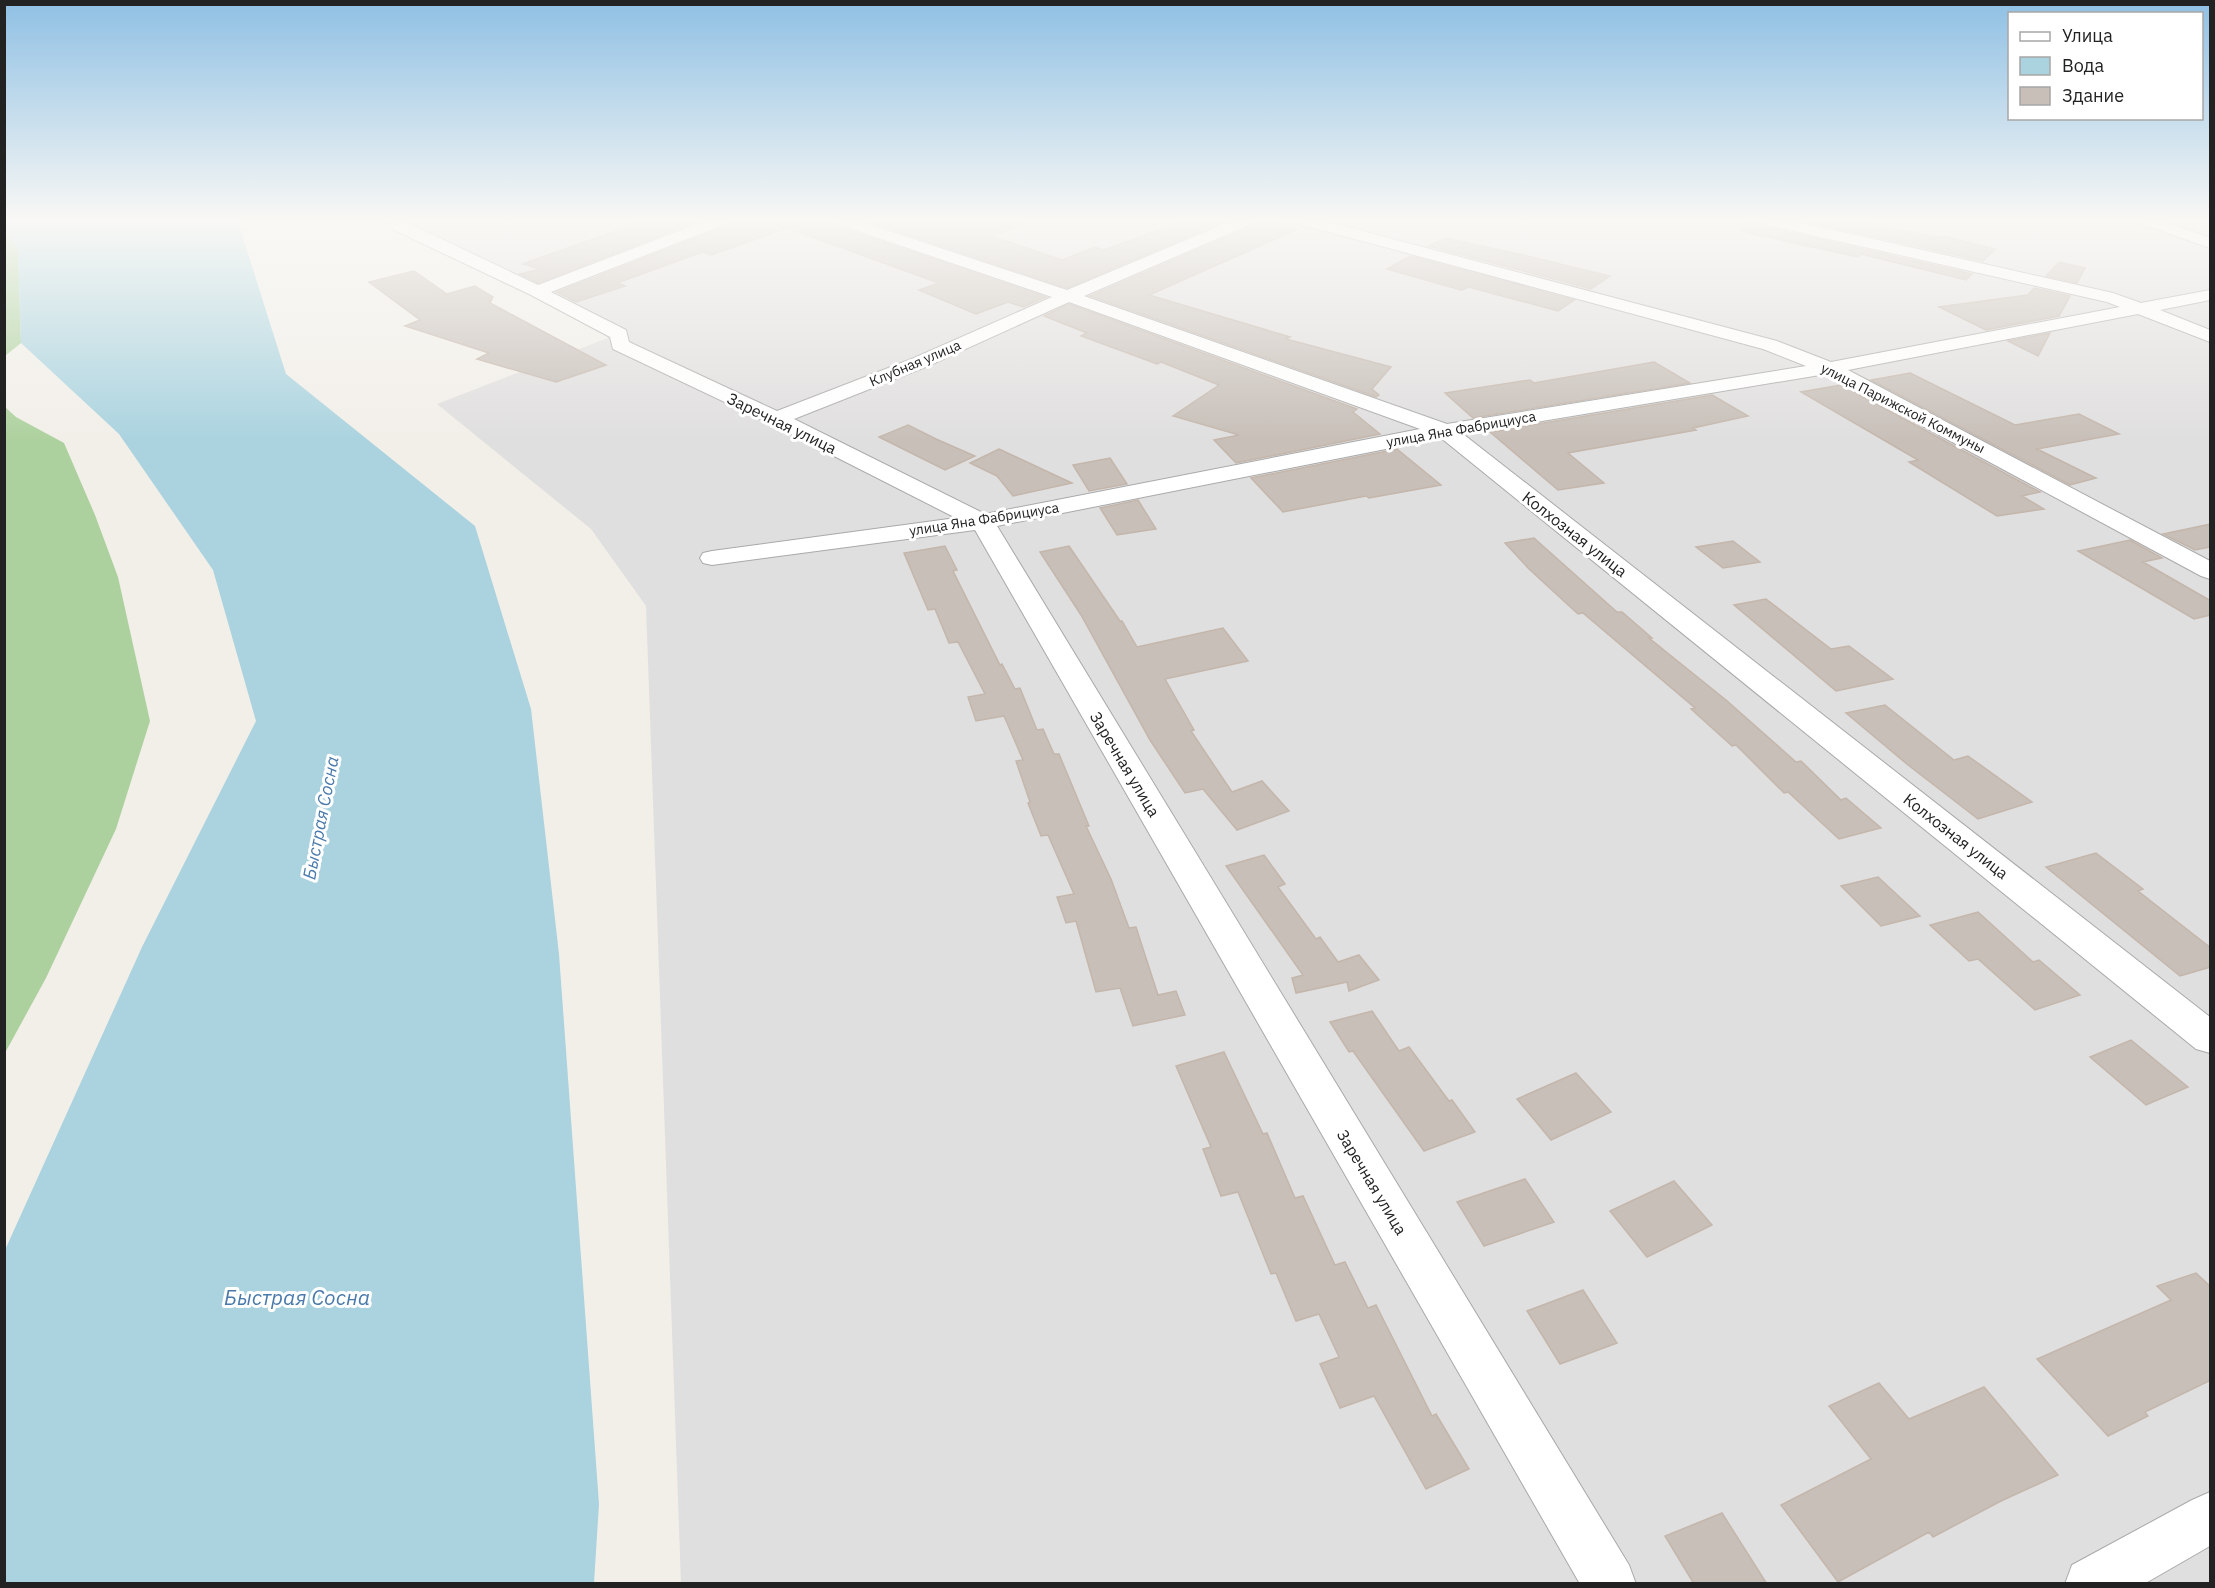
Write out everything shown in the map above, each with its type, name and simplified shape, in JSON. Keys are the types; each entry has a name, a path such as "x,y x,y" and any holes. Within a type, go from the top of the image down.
{"street":[{"name":"Заречная улица","path":"541,293 619,334 620,345 776,419 982,522 1610,1584"},
{"name":"Колхозная улица","path":"1059,293 1445,431 2211,1038"},
{"name":"Клубная улица","path":"776,419 921,362 1075,293"},
{"name":"улица Парижской Коммуны","path":"1576,293 1770,345 1829,368 2211,571"},
{"path":"2091,293 2113,298 2211,336"},
{"name":"улица Яна Фабрициуса","path":"712,558 982,522 1445,431 1829,368 2211,296"},
{"path":"2091,1584 2211,1518"}],"shaded area":[{"path":"537,293 2210,293 2210,1583 681,1583 646,606 591,529 437,404 618,334"}],"green space":[{"path":"5,293 19,293 21,343 5,356"},
{"path":"5,407 16,417 64,443 95,515 118,577 150,721 116,829 46,978 5,1053"}],"water":[{"name":"Быстрая Сосна","path":"19,293 260,293 286,374 475,526 531,709 559,954 599,1504 594,1583 5,1583 5,1250 142,947 256,721 213,570 119,434 21,343"}],"building":[{"path":"384,293 487,293 493,297 490,303 606,365 556,382 477,359 489,353 405,326 420,320"},
{"path":"559,293 603,293 576,302"},
{"path":"926,293 1034,293 1046,297 1023,307 1008,302 976,314"},
{"path":"1097,293 1153,293 1149,295 1290,337 1286,339 1391,367 1372,389 1379,395 1376,397 1090,296"},
{"path":"1492,293 1548,293 1574,300 1558,311"},
{"path":"2057,293 2070,296 2059,316 1986,330 1939,307"},
{"path":"1069,304 1357,409 1353,412 1380,434 1236,463 1214,440 1239,435 1173,416 1219,385 1161,362 1157,364 1081,336 1087,333 1044,316"},
{"path":"2050,333 2038,356 2008,341"},
{"path":"1654,362 1690,383 1473,418 1445,393 1530,380 1534,383"},
{"path":"1910,373 2015,425 2079,414 2119,434 2037,449 2096,478 2070,485 1871,380"},
{"path":"1841,385 2040,492 2022,496 2044,509 1997,516 1909,462 1918,460 1801,392"},
{"path":"1712,395 1748,416 1693,428 1696,430 1568,453 1604,483 1558,490 1490,432"},
{"path":"908,425 975,456 945,470 879,437"},
{"path":"999,449 1072,483 1013,496 997,476 970,463"},
{"path":"1397,449 1441,485 1283,512 1251,478"},
{"path":"1110,458 1127,484 1089,491 1073,465"},
{"path":"1138,500 1156,529 1117,535 1100,508"},
{"path":"2211,524 2211,547 2195,550 2163,534"},
{"path":"1534,538 1617,612 1622,612 1652,638 1649,638 1726,700 1796,762 1801,761 1841,800 1846,798 1881,828 1839,839 1788,792 1784,793 1736,745 1732,746 1691,709 1695,708 1583,613 1578,614 1529,569 1505,543"},
{"path":"2130,540 2162,558 2143,562 2211,601 2211,615 2194,619 2078,551"},
{"path":"1733,541 1760,562 1723,568 1696,547"},
{"path":"945,546 957,570 953,571 1000,665 1002,664 1015,689 1020,688 1037,730 1043,729 1054,754 1059,754 1089,826 1086,826 1111,879 1129,928 1136,927 1158,995 1176,991 1185,1015 1133,1026 1120,988 1096,992 1076,921 1066,923 1057,897 1074,894 1048,835 1041,836 1028,803 1030,802 1016,761 1023,760 1004,716 976,721 968,697 985,694 958,642 949,643 935,609 928,610 904,553"},
{"path":"1069,546 1122,621 1137,647 1223,628 1248,661 1165,679 1194,730 1191,731 1232,792 1262,781 1289,811 1237,830 1203,789 1185,793 1150,740 1081,615 1040,552"},
{"path":"1766,599 1831,649 1849,646 1893,679 1836,691 1734,605"},
{"path":"1885,705 1954,760 1968,756 2032,802 1978,819 1846,713"},
{"path":"2096,853 2143,889 2138,891 2211,948 2211,967 2180,976 2046,867"},
{"path":"1264,855 1285,884 1278,887 1316,939 1320,937 1338,962 1359,955 1379,980 1349,991 1347,982 1296,993 1292,978 1303,975 1226,866"},
{"path":"1878,877 1920,916 1881,926 1841,886"},
{"path":"1978,912 2033,962 2039,960 2080,995 2035,1010 1978,959 1969,961 1930,925"},
{"path":"1372,1011 1399,1051 1409,1047 1475,1132 1424,1151 1353,1051 1349,1052 1330,1022"},
{"path":"2131,1040 2188,1087 2146,1105 2090,1057"},
{"path":"1224,1052 1263,1134 1267,1133 1295,1198 1303,1196 1335,1265 1345,1262 1368,1308 1376,1305 1432,1416 1436,1414 1469,1469 1426,1489 1374,1396 1340,1408 1320,1364 1339,1357 1319,1314 1296,1321 1276,1273 1271,1274 1238,1192 1221,1196 1203,1149 1211,1147 1176,1066"},
{"path":"1576,1073 1611,1112 1551,1140 1517,1099"},
{"path":"1525,1179 1554,1222 1484,1246 1457,1202"},
{"path":"1674,1181 1712,1225 1647,1257 1610,1211"},
{"path":"2196,1273 2211,1287 2211,1380 2145,1412 2148,1416 2108,1436 2037,1359 2171,1300 2157,1286"},
{"path":"1583,1290 1617,1343 1560,1364 1527,1311"},
{"path":"1879,1383 1909,1419 1984,1387 2058,1475 2001,1501 1933,1537 1929,1532 1838,1582 1781,1505 1871,1459 1829,1406"},
{"path":"1722,1513 1767,1584 1694,1584 1665,1536"}]}
